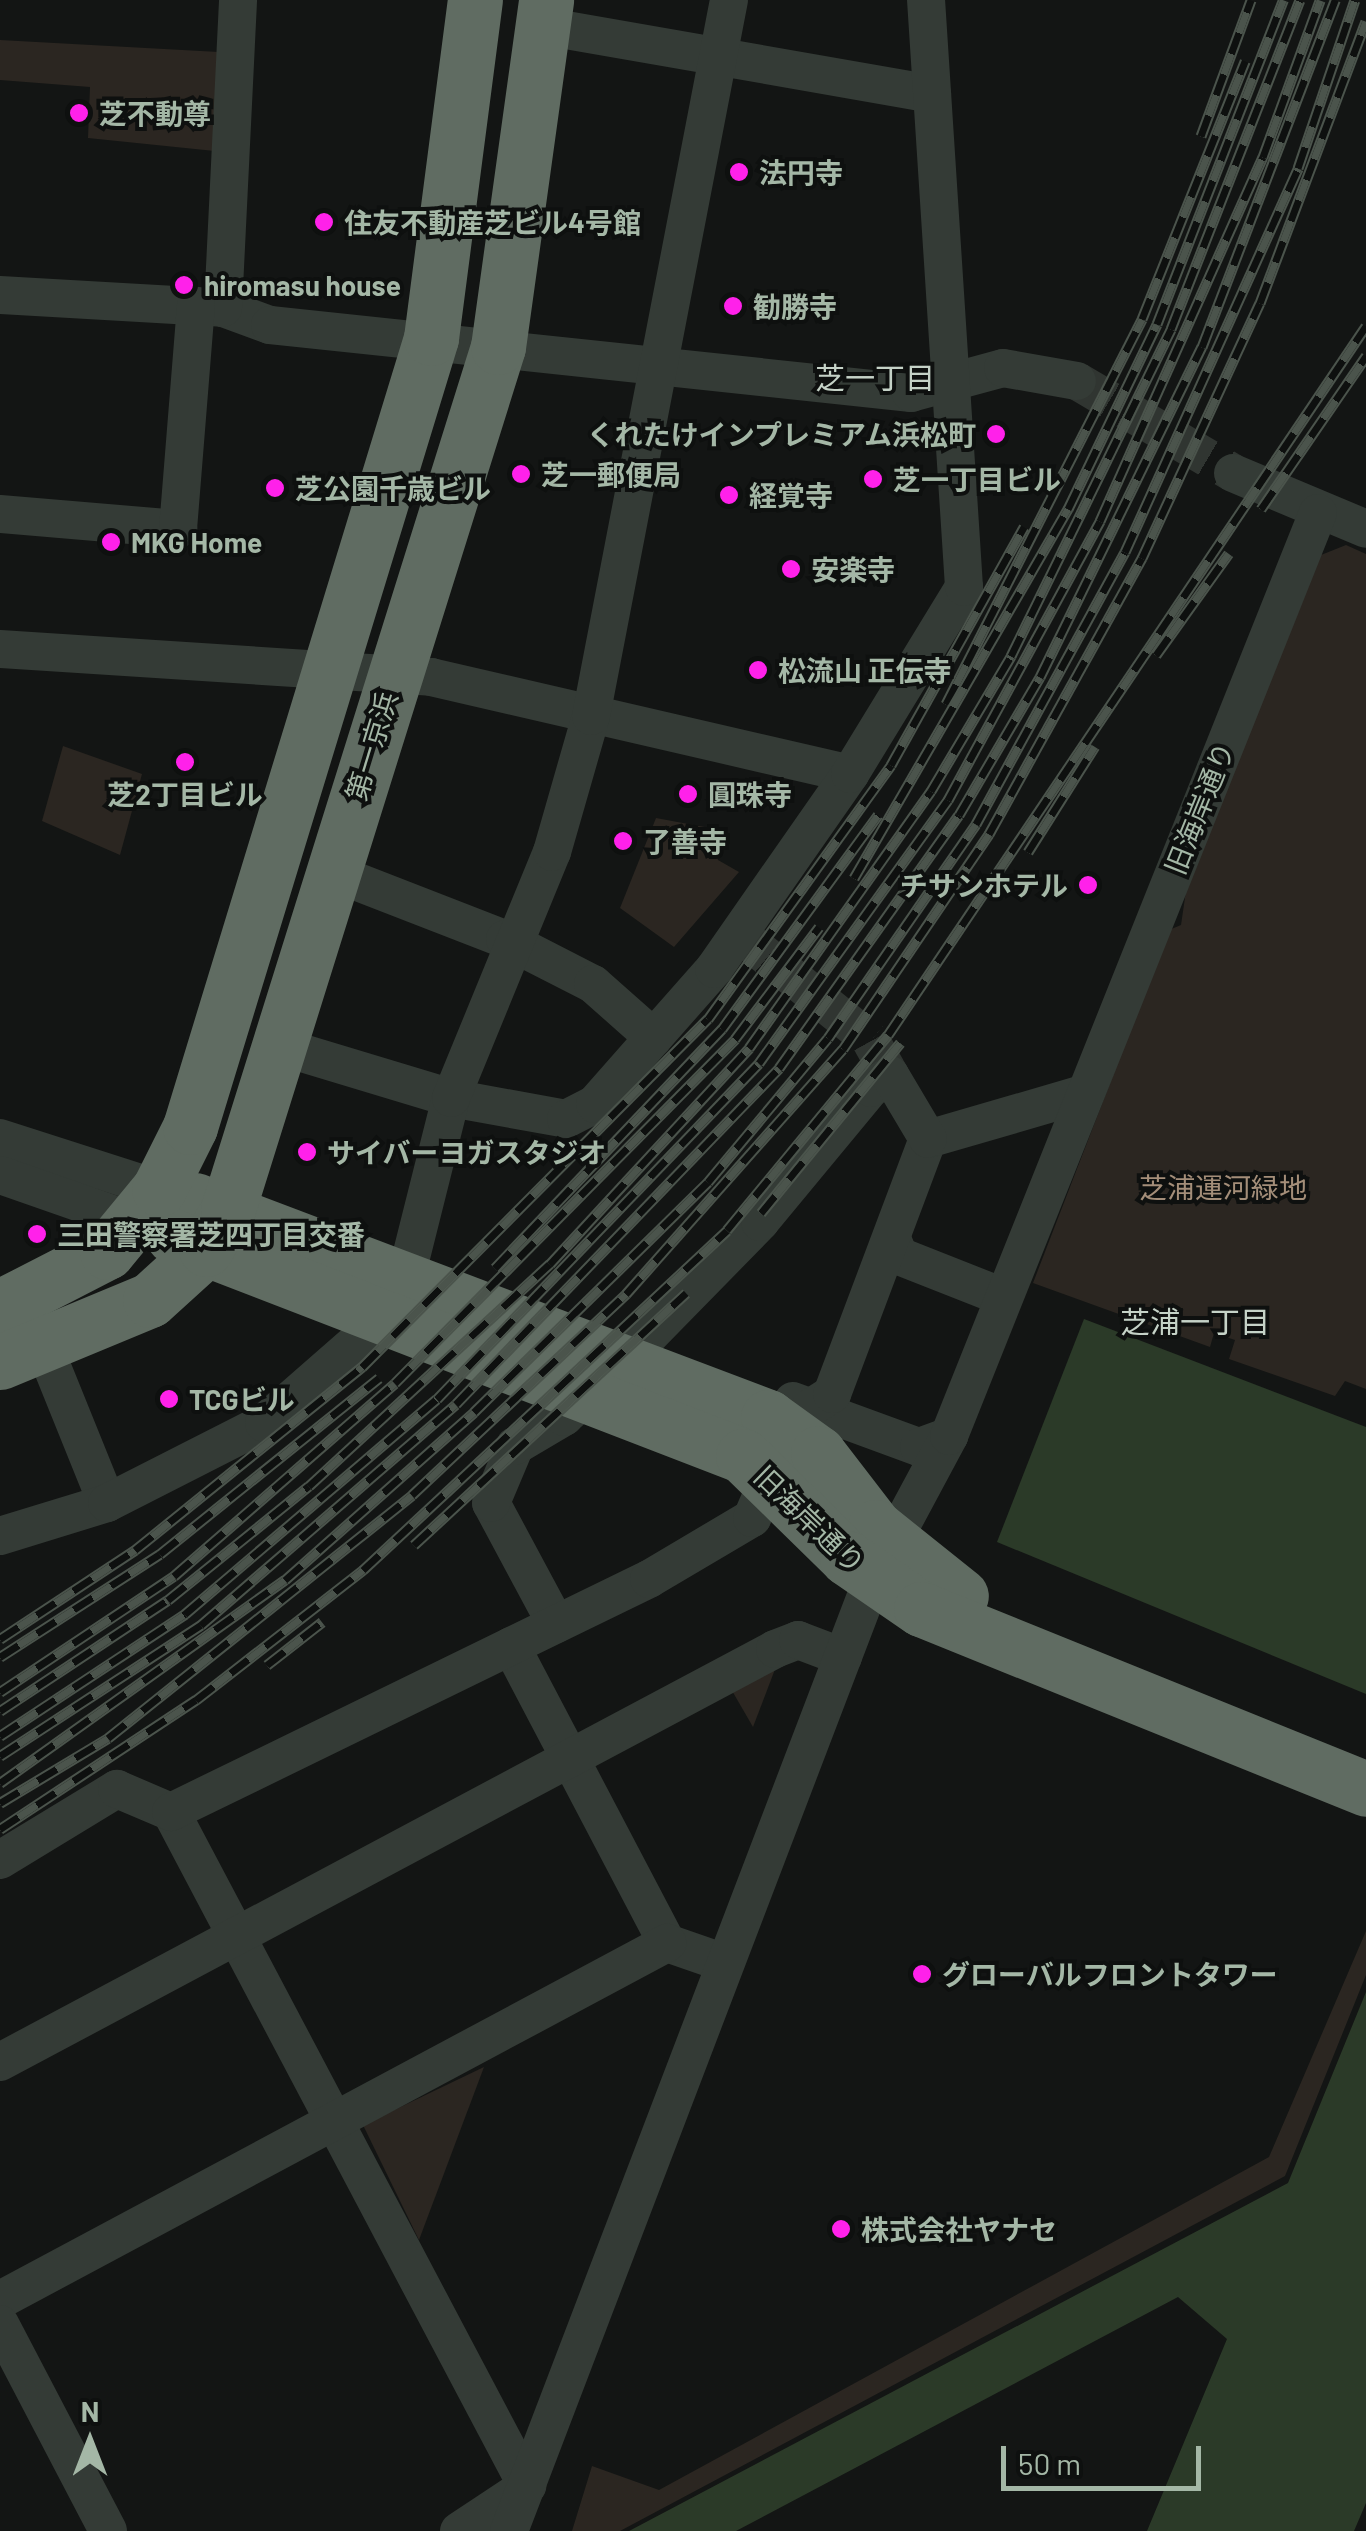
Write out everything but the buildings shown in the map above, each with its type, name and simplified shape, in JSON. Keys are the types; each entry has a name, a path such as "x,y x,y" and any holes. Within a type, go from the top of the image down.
{"highway":[{"path":"0,1307 91,1266 147,1206 190,1127 431,338 476,0"},
{"name":"第一京浜","path":"217,1229 279,1046 498,346 544,13"},
{"name":"旧海岸通り","path":"147,1206 396,1295 607,1377 788,1429 884,1561 937,1618 1366,1789"},
{"path":"22,1354 150,1300 217,1229"},
{"name":"旧海岸通り","path":"607,1377 773,1479 884,1561 962,1596 1366,1756"}],"street":[{"path":"0,514 178,529 210,307 238,0"},
{"path":"0,1536 107,1503 264,1422 396,1295 451,1098 515,945 591,716 655,363 729,0"},
{"path":"279,1046 451,1098 566,1119 595,1104 714,969 850,774 964,587 948,387 926,0"},
{"path":"544,13 717,56 932,94"},
{"path":"0,294 210,307 270,324 431,338 912,394 948,387 1003,368 1077,381"},
{"path":"1233,472 1318,513 1366,529"},
{"name":"旧海岸通り","path":"884,1561 949,1436 1318,513"},
{"path":"0,649 393,675 850,774"},
{"path":"332,872 515,945 594,984 654,1038"},
{"path":"556,1624 492,1503 515,1446 607,1377 760,1222 871,1088 890,1075 928,1139 893,1241 832,1394 810,1408"},
{"path":"928,1139 1083,1094"},
{"path":"0,1138 147,1206"},
{"path":"0,1175 147,1206"},
{"path":"893,1241 899,1256 1002,1297"},
{"path":"22,1354 107,1503"},
{"path":"607,1377 810,1408 919,1447 949,1436"},
{"path":"171,1812 556,1624 752,1518 773,1479"},
{"path":"509,2531 722,1962 884,1561"},
{"path":"0,2062 568,1756 798,1640 842,1657"},
{"path":"511,1646 666,1943 722,1962"},
{"path":"0,1860 117,1789 171,1812 240,1933 330,2120 528,2486"},
{"path":"0,2300 666,1943"},
{"path":"0,2324 108,2531"},
{"path":"459,2531 528,2486"}],"green space":[{"path":"0,40 237,53 234,153 88,138 90,87 0,80"},
{"name":"芝浦運河緑地","path":"1346,545 1366,554 1366,1389 1345,1381 1335,1396 1229,1359 1235,1340 1214,1333 1210,1347 1033,1283 1169,930 1181,925 1187,884 1316,557"},
{"path":"63,746 142,774 120,855 42,821"},
{"path":"656,818 710,828 718,860 739,872 674,947 620,908"},
{"path":"777,1664 753,1727 731,1689"},
{"path":"1366,1931 1366,1975 1285,2176 620,2531 572,2531 592,2466 659,2490 1269,2157"},
{"path":"484,2067 419,2240 363,2125"}],"shaded area":[{"path":"1084,1319 1366,1427 1366,1694 997,1542"},
{"path":"1366,1992 1366,2503 1354,2531 1147,2531 1227,2339 1178,2297 736,2531 629,2531 1288,2183"}],"tunnel":[{"path":"1077,381 1233,473"},
{"path":"738,933 871,1041 890,1075"}],"railway":[{"path":"1201,136 1251,0"},
{"path":"854,878 1068,509 1157,324 1283,0"},
{"path":"0,1711 168,1600 309,1486 550,1264 749,1048 931,791 1011,656 1171,329 1300,0"},
{"path":"0,1736 185,1614 437,1399 759,1063 948,800 1100,521 1263,157 1320,0"},
{"path":"0,1756 201,1625 456,1404 779,1068 959,815 1040,677 1202,347 1335,0"},
{"path":"0,1783 285,1580 474,1412 708,1182 828,1038 976,824 1125,552 1298,168 1355,0"},
{"path":"0,1803 108,1738 412,1495 626,1294 843,1049 989,834 1142,558 1260,303 1366,21"},
{"path":"946,704 1142,319 1245,61"},
{"path":"0,1829 196,1700 363,1570 727,1230 888,1035 1366,326"},
{"path":"1261,509 1366,356"},
{"path":"0,1639 135,1550 362,1367 708,1019 891,765 1024,527"},
{"path":"1156,655 1229,553"},
{"path":"1028,852 1095,746"},
{"path":"495,1268 722,1029 878,815"},
{"path":"0,1692 174,1576 395,1383 735,1039 819,927"},
{"path":"761,1213 900,1043"},
{"path":"414,1545 686,1293"},
{"path":"0,1657 160,1554 379,1378"},
{"path":"267,1665 322,1622"}],"place":[{"name":"芝不動尊","path":"79,113"},
{"name":"法円寺","path":"739,172"},
{"name":"住友不動産芝ビル4号館","path":"324,222"},
{"name":"hiromasu house","path":"184,285"},
{"name":"勧勝寺","path":"733,306"},
{"name":"くれたけインプレミアム浜松町","path":"996,434"},
{"name":"芝一郵便局","path":"521,474"},
{"name":"芝一丁目ビル","path":"873,479"},
{"name":"芝公園千歳ビル","path":"275,488"},
{"name":"経覚寺","path":"729,495"},
{"name":"MKG Home","path":"111,542"},
{"name":"安楽寺","path":"791,569"},
{"name":"松流山 正伝寺","path":"758,670"},
{"name":"芝2丁目ビル","path":"185,762"},
{"name":"圓珠寺","path":"688,794"},
{"name":"了善寺","path":"623,841"},
{"name":"チサンホテル","path":"1088,885"},
{"name":"サイバーヨガスタジオ","path":"307,1152"},
{"name":"三田警察署芝四丁目交番","path":"37,1234"},
{"name":"TCGビル","path":"169,1399"},
{"name":"グローバルフロントタワー","path":"922,1974"},
{"name":"株式会社ヤナセ","path":"841,2229"}],"district":[{"name":"芝一丁目","path":"875,377"},
{"name":"芝浦一丁目","path":"1195,1321"}]}
